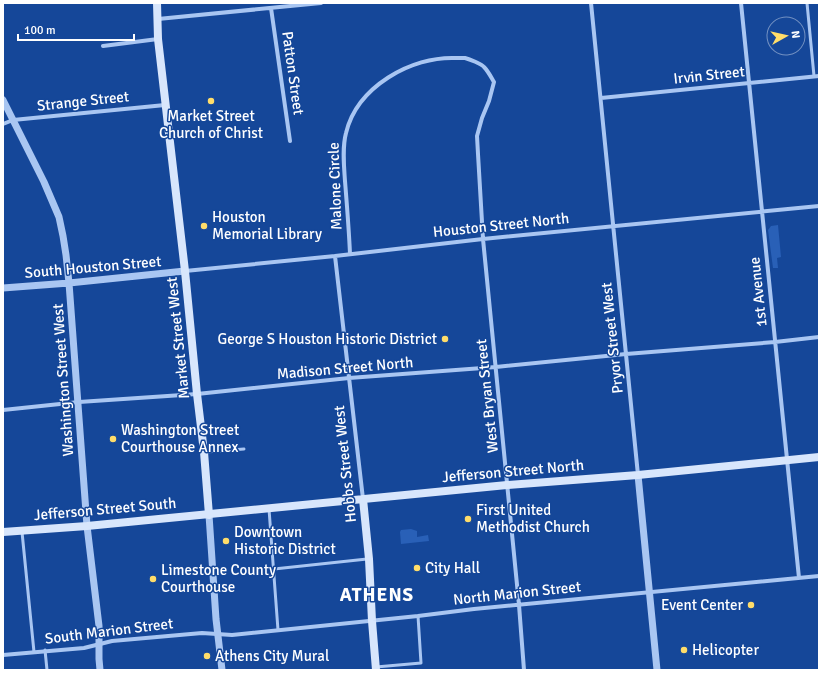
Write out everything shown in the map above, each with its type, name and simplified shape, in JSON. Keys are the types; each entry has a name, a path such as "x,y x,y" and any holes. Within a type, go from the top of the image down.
{"main road":[{"name":"Market Street West","path":"157,3 158,39 185,271 209,515"},
{"name":"Jefferson Street North","path":"209,515 507,485 638,475 819,457"},
{"name":"Hobbs Street West","path":"363,499 369,559 376,669"},
{"name":"Jefferson Street South","path":"3,532 209,515"}],"street":[{"path":"158,19 321,3"},
{"name":"Pryor Street West","path":"591,3 657,670"},
{"name":"1st Avenue","path":"742,3 799,578"},
{"name":"Patton Street","path":"271,8 290,141"},
{"path":"103,46 158,39"},
{"name":"Malone Circle","path":"350,254 344,152 345,133 352,116 363,100 384,80 400,70 418,63 441,58 465,58 484,66 494,82 490,101 482,118 477,136 483,239"},
{"name":"Irvin Street","path":"601,98 817,76"},
{"name":"Washington Street West","path":"3,100 44,182 59,217 64,242 69,283 87,526 100,626 100,670"},
{"name":"Strange Street","path":"3,124 14,120 166,105"},
{"name":"Houston Street North","path":"185,271 483,239 819,206"},
{"name":"West Bryan Street","path":"483,239 520,605 524,670"},
{"name":"Hobbs Street West","path":"335,256 363,499"},
{"name":"South Houston Street","path":"3,288 185,271"},
{"path":"626,354 819,337"},
{"name":"Madison Street North","path":"3,410 78,402 197,394 349,378 496,367 626,354"},
{"name":"Market Street West","path":"209,515 216,619 222,670"},
{"name":"North Marion Street","path":"218,634 372,621 474,609 819,576"},
{"name":"South Marion Street","path":"3,654 84,648 112,641 202,633 218,634"}],"lane":[{"path":"807,3 817,76"},
{"path":"204,452 244,449"},
{"path":"269,509 278,630"},
{"path":"22,530 34,652"},
{"path":"274,569 369,559"},
{"path":"376,669 421,663 418,616"},
{"path":"45,650 47,670"}],"shaded area":[{"path":"778,225 781,257 777,258 778,268 773,268 768,230 771,226"},
{"path":"411,529 417,531 417,537 428,535 429,541 401,544 401,530"}],"place":[{"name":"Market Street Church of Christ","path":"211,101"},
{"name":"Houston Memorial Library","path":"204,226"},
{"name":"George S Houston Historic District","path":"445,339"},
{"name":"Washington Street Courthouse Annex","path":"113,439"},
{"name":"First United Methodist Church","path":"468,519"},
{"name":"Downtown Historic District","path":"226,541"},
{"name":"City Hall","path":"417,568"},
{"name":"Limestone County Courthouse","path":"153,579"},
{"name":"Event Center","path":"751,605"},
{"name":"Helicopter","path":"684,650"},
{"name":"Athens City Mural","path":"207,656"}],"district":[{"name":"ATHENS","path":"377,595"}]}
